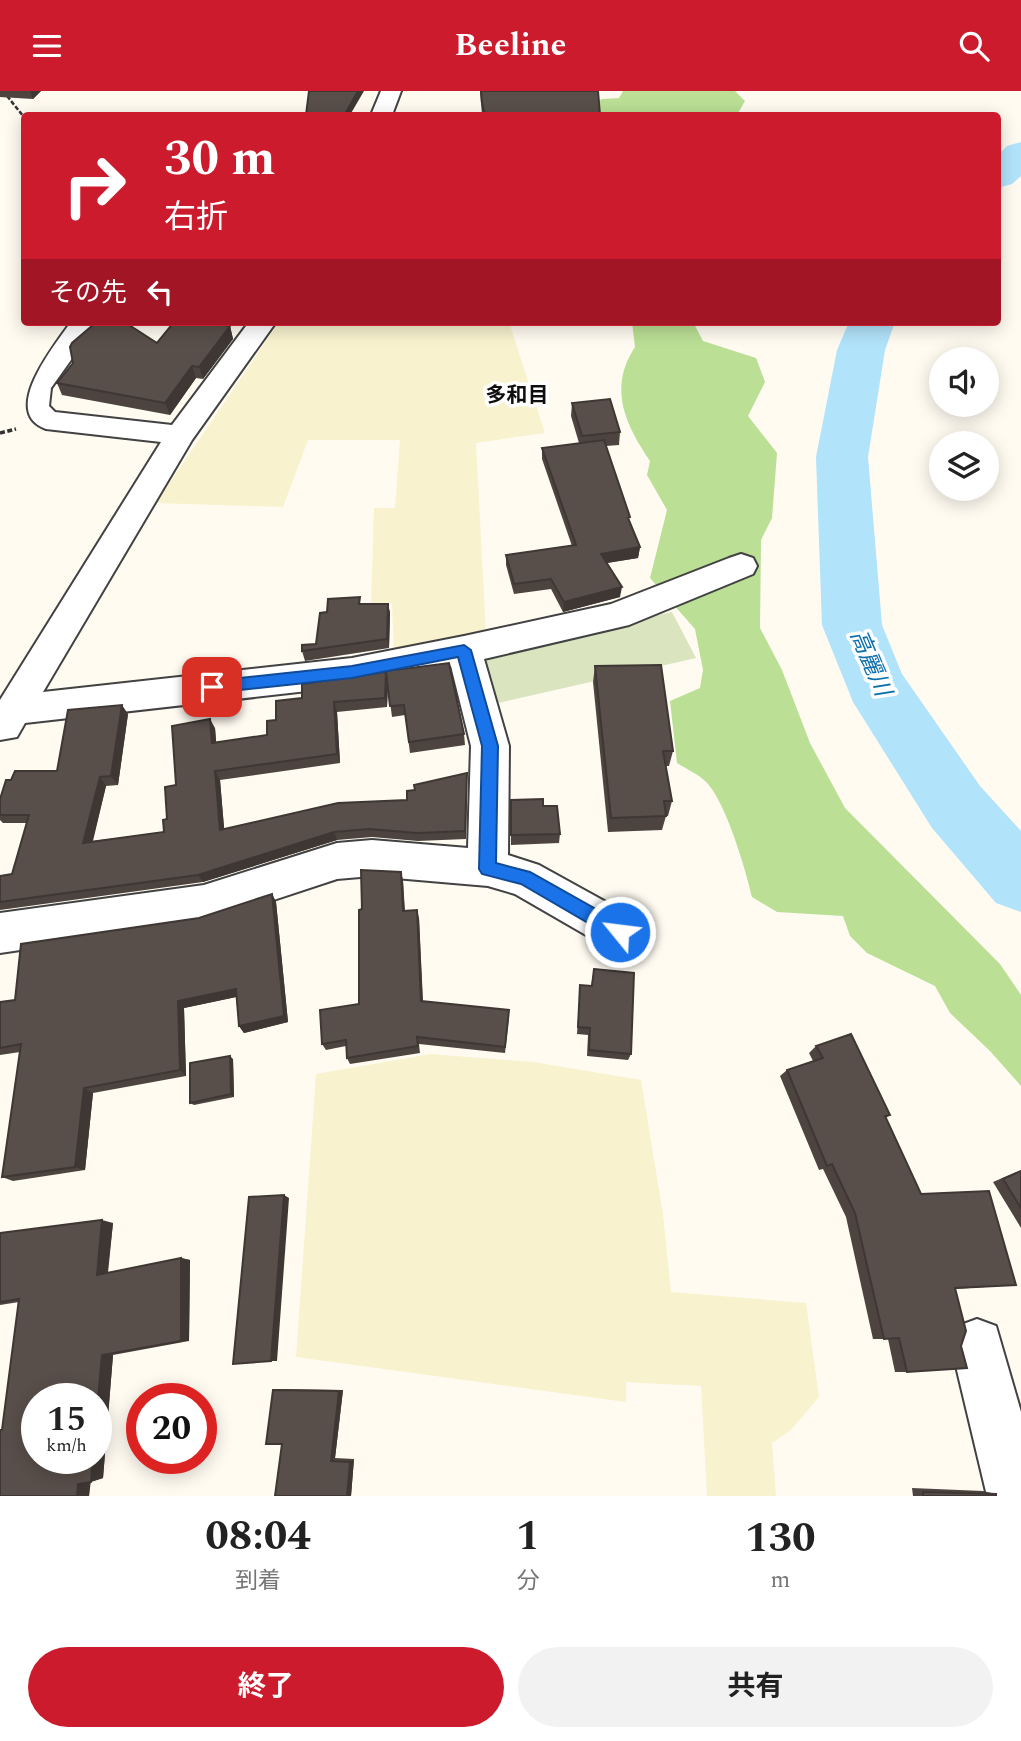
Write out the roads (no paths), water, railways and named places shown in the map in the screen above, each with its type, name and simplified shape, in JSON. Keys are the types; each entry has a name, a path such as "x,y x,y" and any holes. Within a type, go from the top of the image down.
{"street":[{"path":"384,112 391,91"},
{"path":"82,326 37,387 35,407 46,421 180,435"},
{"path":"7,721 180,435 260,326"},
{"path":"7,721 352,672 464,650 617,616 741,566"},
{"path":"464,650 490,746 488,869"},
{"path":"0,933 204,904 337,861 372,858 488,869 524,878 620,932"},
{"path":"977,1345 1016,1496"}],"waterway":[{"name":"高麗川","path":"1001,173 1021,154"},
{"name":"高麗川","path":"870,326 861,350 842,457 852,625 875,685 956,807 1021,880"}],"district":[{"name":"多和目","path":"517,396"}]}
